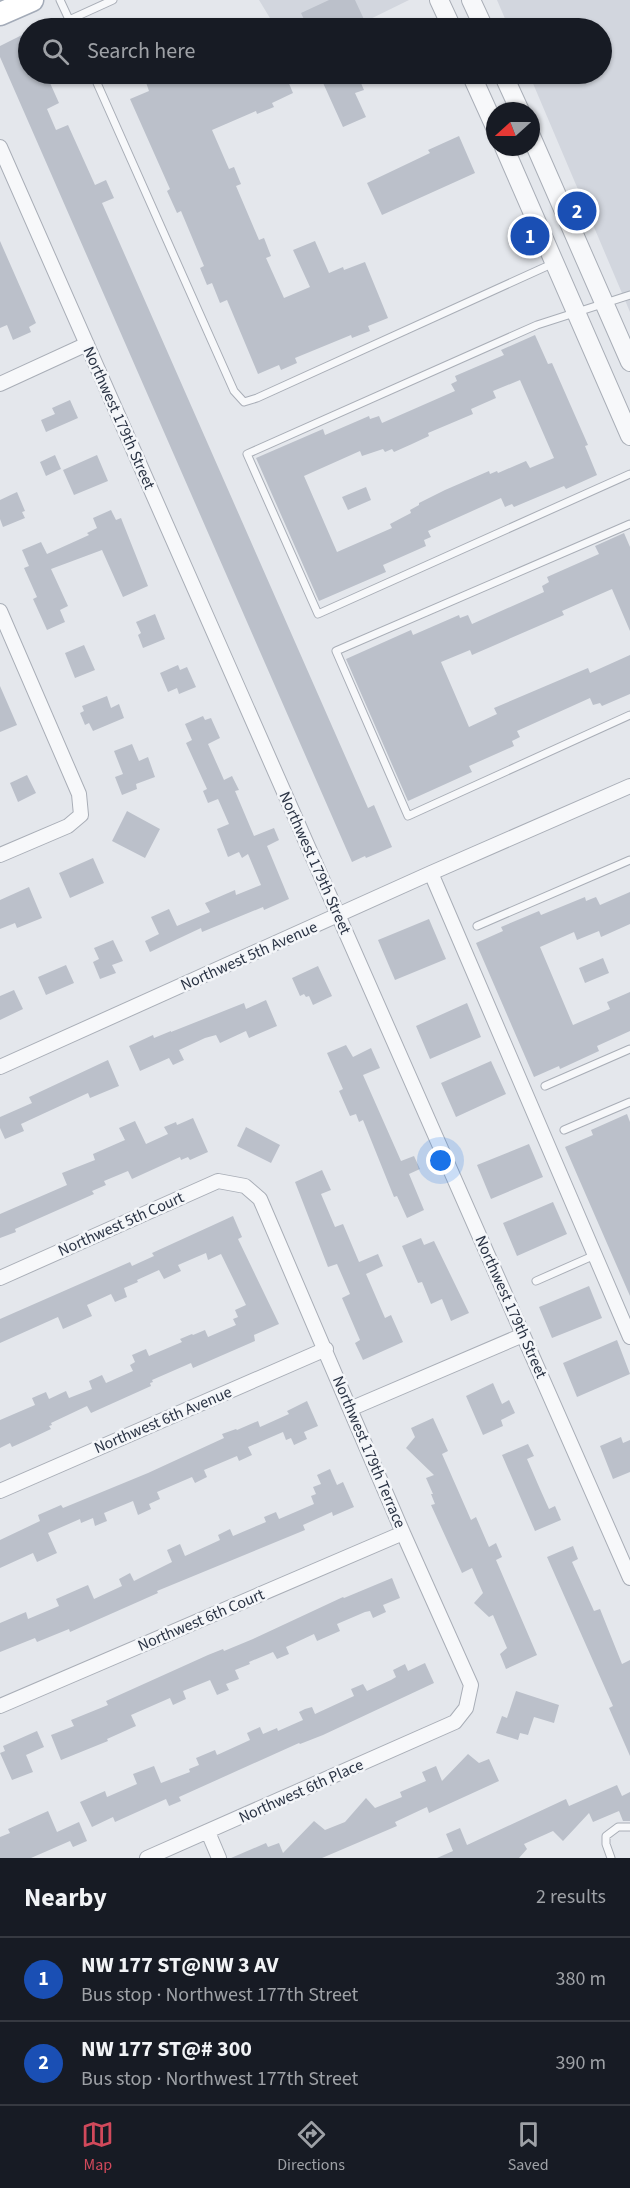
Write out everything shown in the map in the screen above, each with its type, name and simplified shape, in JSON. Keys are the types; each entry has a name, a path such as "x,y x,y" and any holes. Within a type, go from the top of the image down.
{"main road":[{"path":"0,14 32,0"}],"street":[{"path":"439,0 447,18"},
{"path":"471,0 479,18"},
{"path":"475,84 486,108"},
{"path":"508,84 516,102"},
{"name":"Northwest 179th Street","path":"0,147 630,1578"},
{"path":"508,156 630,436"},
{"path":"540,156 630,362"},
{"path":"0,384 87,344"},
{"path":"0,611 6,643 79,795 81,815 68,826 0,855"},
{"name":"Northwest 5th Avenue","path":"0,1067 630,786"},
{"path":"431,873 630,1337"},
{"name":"Northwest 5th Court","path":"0,1278 218,1181 245,1186"},
{"name":"Northwest 179th Terrace","path":"245,1186 260,1199 403,1533 471,1685 466,1708 455,1722"},
{"path":"350,1408 523,1335"},
{"name":"Northwest 6th Avenue","path":"0,1491 326,1349"},
{"name":"Northwest 6th Court","path":"0,1707 403,1533"},
{"name":"Northwest 6th Place","path":"147,1858 455,1722"},
{"path":"208,1832 219,1858"}],"lane":[{"path":"60,0 68,18"},
{"path":"73,18 113,0"},
{"path":"97,84 234,391 244,402 554,263"},
{"path":"630,294 537,325 248,454 318,614 630,474"},
{"path":"630,524 336,651 408,816 630,715"},
{"path":"477,926 630,860"},
{"path":"545,1086 630,1049"},
{"path":"564,1130 630,1102"},
{"path":"536,1281 595,1255"},
{"path":"611,1858 606,1836 618,1827 630,1827"}],"shaded area":[{"path":"259,0 409,0 372,18 270,18"},
{"path":"497,0 630,0 630,312 533,84 612,84 612,18 505,18"}],"building":[{"path":"329,0 355,0 363,18 303,18 301,13"},
{"path":"18,37 18,84 50,84 59,103 47,109 56,130 68,125 95,185 106,180 114,198 102,203 368,808 374,805 392,847 352,862 0,57 0,46"},
{"path":"147,84 289,84 293,93 272,103 274,107 257,114 256,111 212,130 229,169 234,167 241,184 236,186 259,240 264,238 271,256 266,258 284,298 310,287 293,250 315,241 329,273 365,262 388,318 368,326 370,331 352,338 351,335 295,358 297,363 281,370 279,365 258,374 227,300 220,303 212,283 207,285 200,268 204,266 181,211 177,213 167,191 170,189 130,99 149,91"},
{"path":"324,84 361,84 364,90 355,93 366,117 343,127"},
{"path":"459,136 475,173 382,215 367,183 430,153 428,150"},
{"path":"0,241 36,323 29,327 31,332 13,340 7,325 0,328"},
{"path":"535,335 548,364 552,363 588,445 585,446 597,475 566,489 564,486 514,507 512,504 505,507 501,498 428,531 431,537 424,540 426,546 383,565 386,572 319,601 256,458 323,429 325,435 369,416 370,419 379,416 382,423 455,391 451,384 457,381 455,376 504,355 501,350","holes":["520,380 554,458 530,468 526,461 498,473 497,471 490,474 489,471 445,490 419,503 410,510 411,513 390,524 392,528 337,552 304,476 360,451 362,456 383,449 385,452 392,449 394,452 429,436 428,433 473,414 471,409 496,398 493,391"]},
{"path":"70,400 78,418 46,432 41,420 55,414 52,408"},
{"path":"55,455 61,469 46,476 40,462"},
{"path":"97,455 108,481 74,495 63,470"},
{"path":"366,487 371,500 348,510 342,497"},
{"path":"17,492 25,511 22,512 25,518 3,527 0,519 0,500"},
{"path":"111,510 116,520 121,518 148,586 123,597 102,550 51,569 68,606 60,610 65,622 47,630 33,599 37,597 24,568 29,566 22,550 41,542 47,554 89,535 87,533 97,528 93,518"},
{"path":"624,533 630,547 630,631 612,589 562,611 564,615 472,655 470,650 441,662 469,727 497,714 494,708 588,668 590,673 630,655 630,694 602,706 600,703 593,705 590,698 517,731 520,737 512,741 514,746 469,766 472,772 408,801 346,659 411,630 413,635 459,615 460,618 468,615 472,624 544,592 542,586 549,582 547,577 599,554 595,546"},
{"path":"155,614 165,639 143,648 138,635 141,633 136,622"},
{"path":"84,645 95,670 75,678 65,653"},
{"path":"178,665 180,670 187,667 196,687 179,694 177,688 168,692 160,673"},
{"path":"0,686 17,725 0,732"},
{"path":"107,696 111,708 119,704 124,718 93,731 89,723 85,725 80,713 84,711 82,706"},
{"path":"203,716 205,720 211,718 220,738 208,744 224,780 232,776 239,790 235,791 254,836 274,828 279,840 267,846 289,899 202,932 201,928 150,952 145,941 159,934 151,917 169,909 177,926 210,912 205,903 235,890 236,895 261,885 248,854 242,858 239,852 228,857 217,829 229,824 218,799 208,803 203,791 207,789 186,743 192,740 185,724"},
{"path":"132,744 139,761 148,757 155,777 136,784 137,789 122,795 115,777 123,774 114,751"},
{"path":"27,775 36,793 18,802 10,783"},
{"path":"127,811 160,829 145,858 112,841"},
{"path":"93,858 104,883 70,898 59,873"},
{"path":"29,887 42,918 17,928 15,923 0,929 0,900"},
{"path":"630,892 630,924 601,937 599,931 577,940 574,932 540,947 573,1025 610,1009 607,1002 630,992 630,1031 597,1046 599,1051 560,1069 559,1066 534,1077 476,943 503,931 501,927 539,911 541,915 585,897 586,901 596,897 600,905"},
{"path":"429,919 446,959 395,980 378,940"},
{"path":"113,940 123,961 112,965 116,973 100,979 93,962 99,959 94,948"},
{"path":"603,958 609,973 585,983 579,968"},
{"path":"66,965 74,983 46,995 38,977"},
{"path":"318,966 332,996 313,1005 309,996 306,997 304,994 300,996 292,978"},
{"path":"14,990 23,1009 0,1020 0,996"},
{"path":"266,1000 277,1026 249,1038 246,1031 220,1043 216,1035 205,1038 179,1050 184,1060 173,1065 169,1058 140,1071 129,1046 153,1035 154,1038 244,1003 246,1009"},
{"path":"467,1003 481,1037 430,1059 416,1026"},
{"path":"346,1045 353,1057 371,1048 380,1068 363,1075 401,1161 414,1156 420,1169 409,1174 424,1210 407,1218 397,1196 394,1197 363,1120 359,1122 356,1114 350,1116 339,1091 343,1089 327,1053"},
{"path":"108,1060 119,1086 90,1098 88,1093 21,1124 24,1131 5,1139 0,1128 0,1117 32,1103 29,1097"},
{"path":"491,1061 506,1094 456,1117 441,1083"},
{"path":"627,1114 630,1122 630,1296 565,1147 593,1135 591,1130"},
{"path":"193,1118 208,1152 190,1160 188,1157 181,1160 180,1157 132,1179 128,1171 104,1181 106,1185 92,1191 94,1194 0,1238 0,1214 67,1185 62,1173 95,1160 93,1154 125,1140 119,1128 135,1121 146,1144 168,1134 164,1127 176,1122 177,1125"},
{"path":"246,1127 280,1145 271,1163 237,1146"},
{"path":"529,1144 543,1177 491,1199 477,1165"},
{"path":"322,1170 331,1190 321,1194 335,1227 343,1224 359,1262 378,1254 383,1266 366,1274 385,1318 391,1315 403,1342 363,1360 355,1343 360,1340 342,1298 350,1294 337,1264 328,1267 295,1182"},
{"path":"553,1202 567,1234 517,1256 503,1223"},
{"path":"233,1216 242,1237 238,1239 279,1324 254,1335 255,1341 193,1368 191,1363 152,1380 151,1386 91,1413 87,1406 51,1423 52,1425 49,1426 51,1429 12,1447 10,1443 0,1448 0,1420 35,1405 32,1398 46,1392 49,1399 66,1391 69,1398 92,1389 89,1381 102,1375 106,1383 133,1371 130,1365 135,1362 132,1355 146,1349 149,1356 182,1342 180,1339 192,1334 205,1330 208,1337 236,1325 233,1319 238,1317 235,1310 246,1305 221,1254 208,1260 206,1253 178,1265 181,1271 164,1279 159,1270 137,1280 138,1282 124,1288 127,1297 115,1302 111,1294 87,1305 92,1316 63,1329 58,1317 0,1343 0,1319 130,1262 132,1266 154,1256 152,1253"},
{"path":"421,1238 424,1245 434,1241 469,1313 451,1321 442,1299 431,1304 422,1282 418,1283 402,1246"},
{"path":"589,1286 602,1318 552,1338 539,1307"},
{"path":"617,1340 630,1374 577,1397 563,1363"},
{"path":"493,1383 502,1404 509,1400 515,1413 501,1420 503,1426 483,1435 466,1396"},
{"path":"307,1401 318,1426 304,1432 307,1439 294,1445 291,1438 286,1440 283,1432 248,1447 252,1455 239,1461 237,1456 204,1470 207,1477 195,1483 192,1477 157,1492 160,1499 149,1504 151,1509 138,1515 133,1501 104,1513 107,1521 95,1526 93,1518 81,1523 80,1519 48,1533 57,1553 37,1562 33,1553 0,1568 0,1540 40,1521 38,1515 61,1505 63,1508 148,1473 224,1438 222,1434 258,1421 260,1427 289,1414 287,1411"},
{"path":"433,1418 448,1451 442,1454 471,1520 476,1517 489,1547 496,1543 502,1557 496,1560 537,1655 506,1669 500,1654 507,1648 493,1615 489,1617 474,1603 483,1593 472,1568 462,1573 431,1505 435,1504 426,1478 434,1475 406,1448 415,1437 411,1428"},
{"path":"621,1437 623,1443 630,1440 630,1472 613,1479 600,1446"},
{"path":"528,1444 534,1456 527,1459 540,1489 549,1509 555,1506 561,1520 535,1531 502,1455"},
{"path":"330,1469 337,1485 343,1482 354,1507 333,1516 332,1512 303,1525 305,1530 157,1591 158,1593 70,1632 69,1629 37,1642 35,1638 0,1652 0,1623 26,1612 28,1619 59,1606 56,1599 88,1585 94,1599 122,1586 119,1579 130,1573 134,1581 172,1562 167,1550 180,1544 185,1556 220,1540 218,1535 230,1529 233,1536 266,1522 264,1517 276,1512 279,1519 314,1504 311,1496 316,1494 313,1487 321,1484 317,1475"},
{"path":"573,1546 578,1559 572,1562 594,1611 600,1609 622,1664 630,1660 630,1756 609,1708 613,1706 547,1557"},
{"path":"392,1578 400,1598 383,1605 386,1612 373,1618 370,1611 365,1612 337,1624 340,1631 317,1641 314,1634 286,1647 289,1654 277,1659 273,1652 249,1662 250,1664 235,1670 239,1679 226,1684 229,1690 217,1695 210,1680 183,1691 186,1699 173,1705 170,1698 131,1715 136,1726 107,1739 108,1741 61,1760 51,1735 74,1726 71,1720 108,1705 106,1701 208,1655 253,1639 343,1597"},
{"path":"425,1663 434,1683 323,1735 299,1743 179,1797 181,1801 169,1806 166,1799 115,1822 113,1817 92,1827 80,1802 105,1791 107,1797 137,1784 133,1774 154,1766 161,1783 190,1772 189,1769 199,1765 196,1758 215,1750 217,1755 250,1740 247,1733 260,1727 263,1734 277,1728 278,1731 303,1720 299,1712 305,1709 312,1707 315,1714 354,1696 351,1689 363,1684 367,1691 396,1677 393,1670 405,1664 408,1671"},
{"path":"516,1691 559,1705 554,1723 534,1717 528,1735 520,1733 518,1740 496,1733 502,1716 507,1718"},
{"path":"37,1731 44,1747 26,1755 33,1772 12,1780 0,1753 5,1751 3,1746"},
{"path":"468,1754 479,1763 489,1759 499,1781 429,1813 427,1807 395,1822 397,1826 322,1858 231,1858 266,1843 268,1847 279,1843 283,1853 314,1821 325,1830 345,1822 366,1798 375,1808 402,1797 400,1792 426,1781 422,1772 436,1766 442,1781"},
{"path":"617,1785 622,1796 630,1792 630,1821 623,1821 619,1811 593,1822 589,1813 563,1841 553,1831 524,1844 527,1849 519,1858 437,1858 453,1851 446,1834 460,1828 467,1845 566,1799 569,1806"},
{"path":"48,1811 57,1832 79,1822 87,1841 73,1847 70,1841 31,1858 0,1858 0,1837 10,1833 8,1829"}],"place":[{"name":"NW 177 ST@# 300","path":"577,211"},
{"name":"NW 177 ST@NW 3 AV","path":"530,236"}]}
